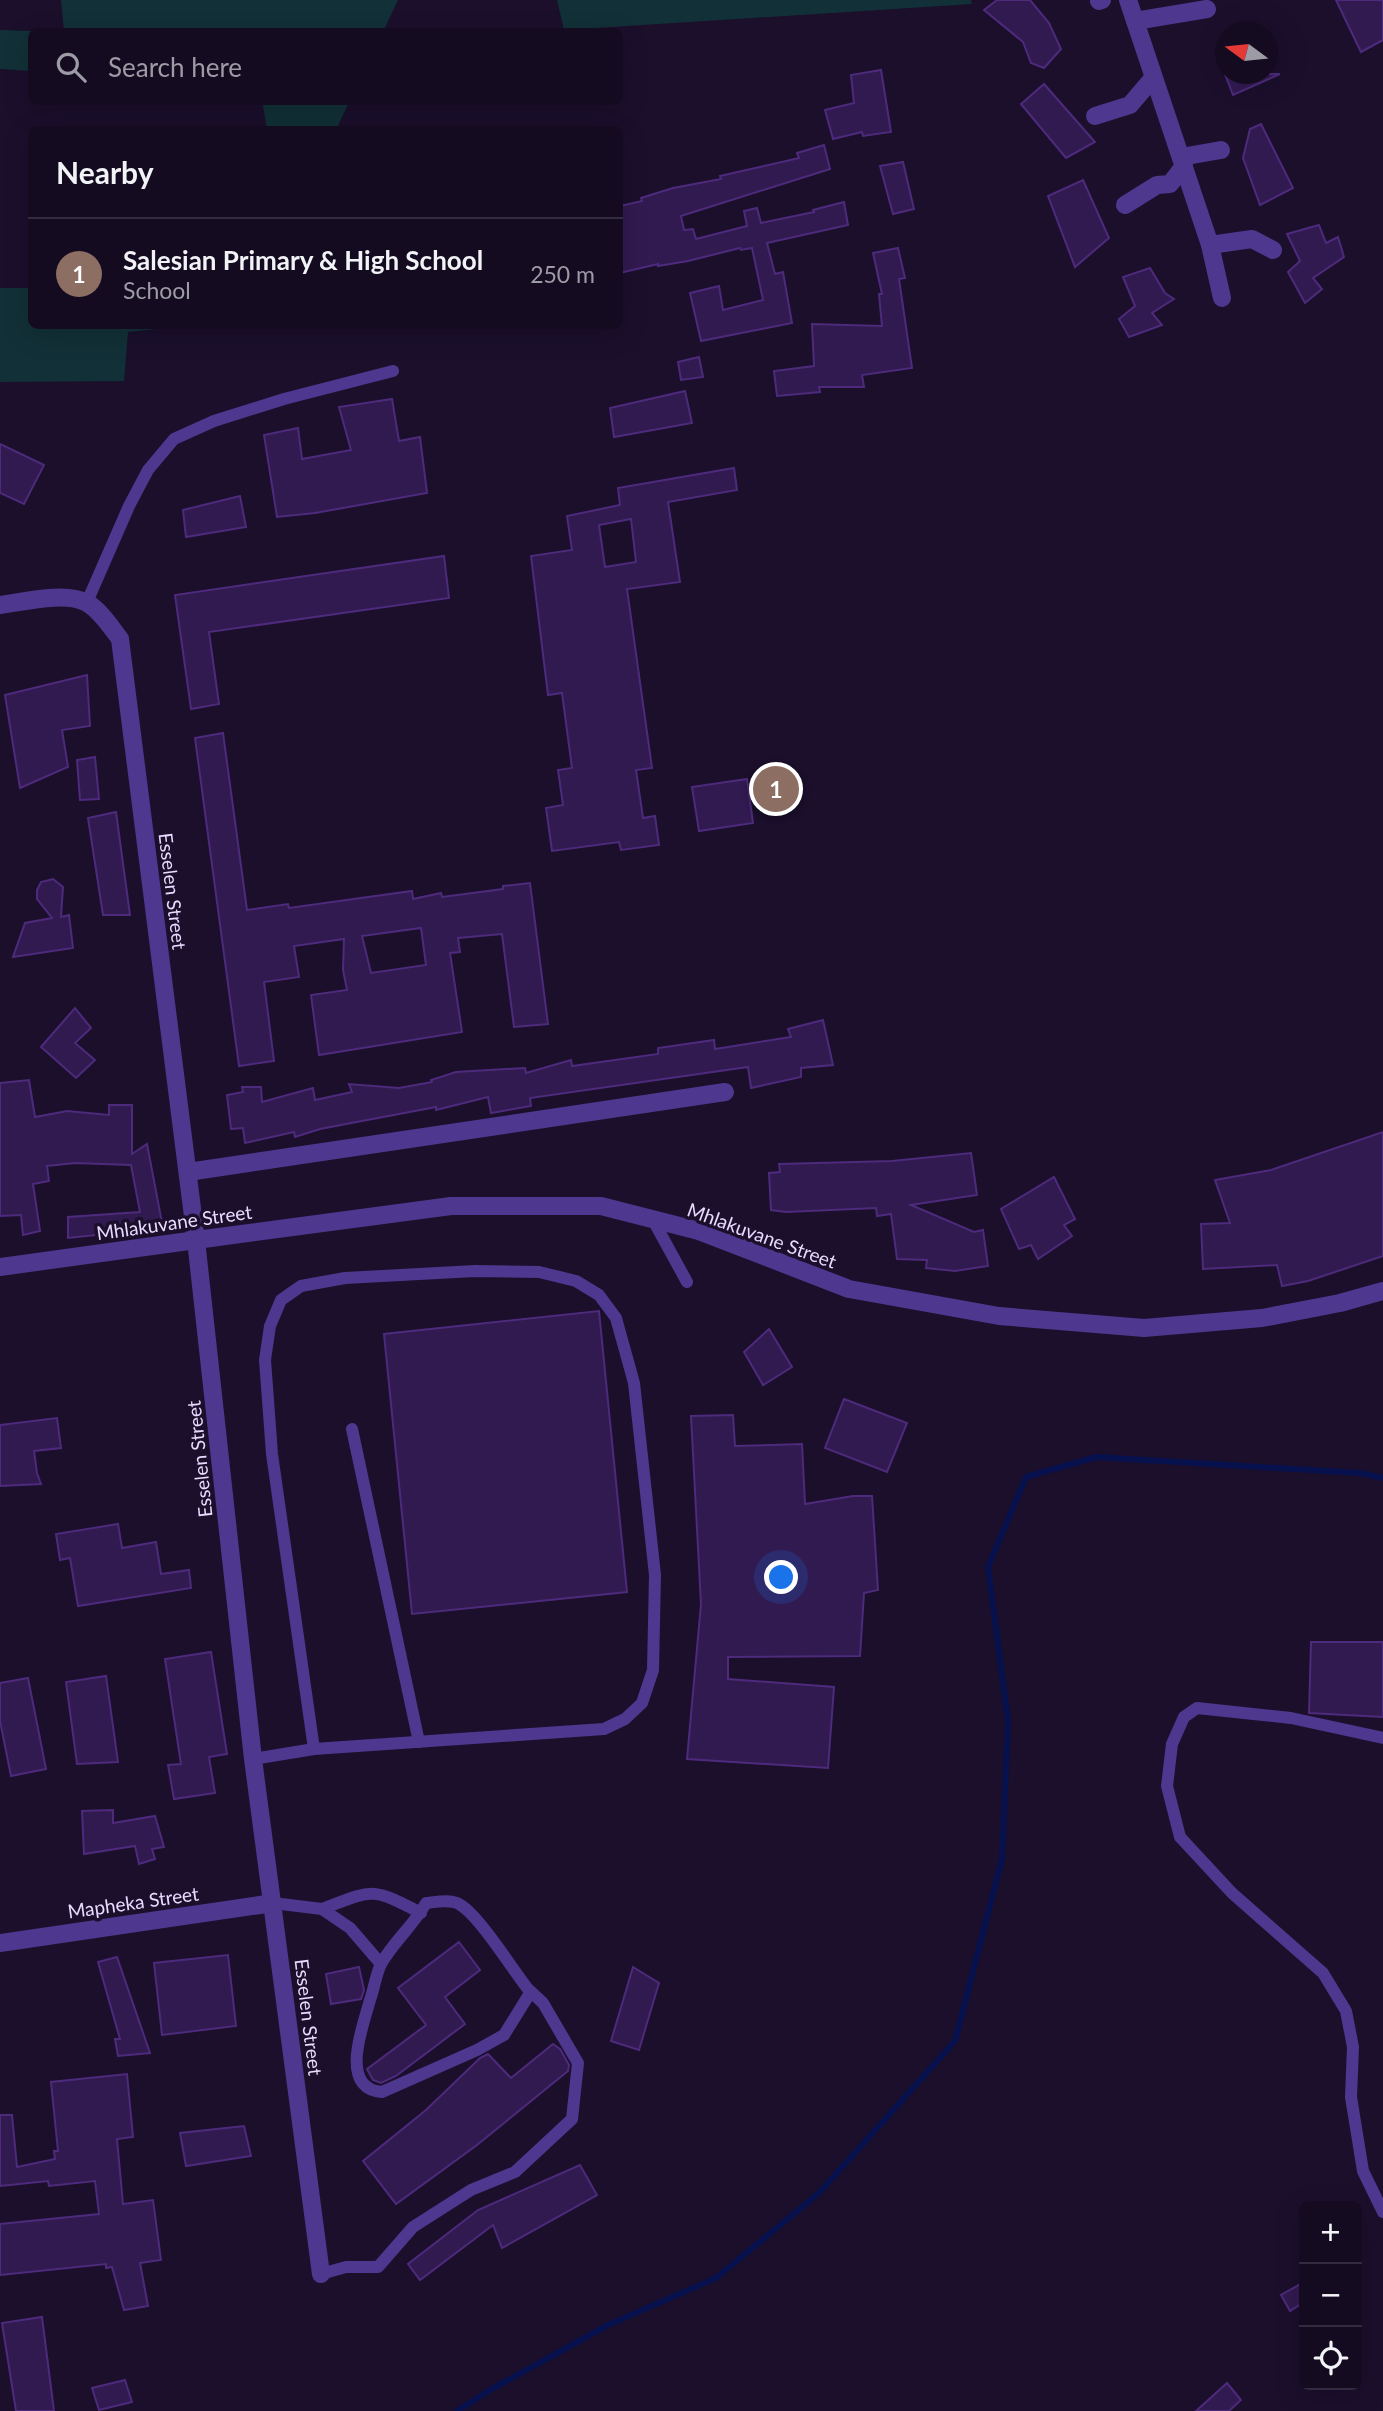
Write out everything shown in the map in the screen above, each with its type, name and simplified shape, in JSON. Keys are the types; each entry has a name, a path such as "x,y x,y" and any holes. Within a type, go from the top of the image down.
{"street":[{"path":"1128,0 1210,245 1222,298"},
{"path":"1135,21 1207,9"},
{"path":"1095,116 1130,105 1153,78"},
{"path":"1125,205 1157,185 1170,184 1183,162 1221,150"},
{"path":"1210,245 1252,239 1273,250"},
{"path":"0,605 61,597 87,603"},
{"name":"Esselen Street","path":"87,603 120,639 188,1172 253,1759 321,2274"},
{"path":"188,1172 725,1093"},
{"name":"Mhlakuvane Street","path":"0,1267 451,1206 601,1206 699,1231 849,1289 999,1316 1144,1328 1262,1318 1340,1303 1383,1291"},
{"name":"Mapheka Street","path":"0,1943 273,1902"}],"lane":[{"path":"87,603 129,506 148,470 174,439 214,421 393,371"},
{"path":"653,1220 687,1283"},
{"path":"253,1759 314,1749 604,1728 625,1719 642,1703 653,1670 654,1575 634,1384 616,1318 599,1295 576,1281 539,1272 475,1271 345,1278 301,1286 281,1300 270,1326 265,1360 270,1427 314,1749"},
{"path":"352,1429 419,1742"},
{"path":"1383,1738 1291,1718 1197,1708 1184,1717 1172,1744 1167,1786 1180,1837 1232,1894 1323,1973 1346,2011 1353,2047 1351,2097 1363,2171 1383,2212"},
{"path":"322,1909 365,1892 385,1894 421,1913"},
{"path":"273,1902 322,1909 350,1928 381,1965"},
{"path":"321,2274 346,2267 378,2267 413,2227 471,2190 515,2172 572,2119 578,2063 543,2003 528,1989 483,1926 458,1903 426,1903 381,1965 358,2041 357,2071 361,2082 370,2091 382,2092 393,2088 477,2050 503,2035 530,1993 528,1989"}],"green space":[{"path":"61,0 398,0 385,28 64,28"},
{"path":"557,0 971,0 972,4 595,28 564,28"},
{"path":"0,30 28,31 28,71 0,69"},
{"path":"263,105 348,105 338,126 266,126"},
{"path":"0,288 28,288 28,329 156,329 128,332 124,381 0,382"}],"building":[{"path":"997,0 1030,0 1049,23 1061,49 1044,68 1031,63 1023,42 984,10"},
{"path":"1336,0 1383,0 1383,40 1361,52"},
{"path":"881,70 891,132 863,136 862,132 833,139 825,110 854,103 851,75"},
{"path":"1044,84 1095,142 1066,158 1021,104"},
{"path":"1229,84 1258,84 1233,95"},
{"path":"1261,124 1293,188 1260,205 1243,158 1250,129"},
{"path":"824,145 830,169 681,216 684,230 693,229 696,239 747,226 744,211 757,208 761,223 814,212 813,210 844,202 848,225 767,243 775,274 783,272 792,323 701,341 690,293 719,286 723,310 763,300 752,248 740,248 688,261 658,264 623,272 623,205 642,201 641,198 673,188 721,179 720,176 799,158 797,153"},
{"path":"903,162 914,209 893,214 880,166"},
{"path":"1083,180 1109,238 1075,267 1048,196"},
{"path":"1319,225 1326,243 1338,237 1344,257 1313,278 1322,289 1305,303 1288,272 1300,261 1287,234"},
{"path":"898,248 905,278 899,279 912,368 862,375 864,387 819,387 820,392 777,396 774,371 814,366 812,324 882,326 879,294 882,294 873,253"},
{"path":"1150,268 1165,293 1174,299 1152,313 1162,325 1129,337 1119,319 1135,306 1123,277"},
{"path":"699,357 703,377 681,380 678,362"},
{"path":"685,391 692,423 614,437 610,408"},
{"path":"392,399 399,441 420,437 427,493 277,517 264,435 298,428 302,459 351,450 339,407"},
{"path":"0,444 44,465 24,504 0,493"},
{"path":"734,468 737,490 668,502 680,582 627,589 652,768 636,770 643,818 655,816 659,845 621,850 619,842 552,851 546,808 563,805 558,770 572,768 562,693 548,695 531,556 572,550 567,516 620,505 618,488","holes":["631,519 636,562 605,567 599,525"]},
{"path":"240,496 246,527 186,537 183,510"},
{"path":"444,556 449,598 209,632 219,704 191,709 175,595"},
{"path":"87,675 90,726 62,730 68,767 20,788 5,695"},
{"path":"223,733 247,910 288,904 289,908 412,891 413,899 441,893 442,897 530,883 548,1024 514,1027 502,934 458,938 460,952 450,953 462,1032 319,1055 311,995 347,990 343,970 344,939 294,946 299,977 264,982 274,1061 239,1066 195,738","holes":["421,928 426,965 371,973 362,936"]},
{"path":"95,757 99,799 80,800 77,760"},
{"path":"747,779 753,823 699,831 692,787"},
{"path":"116,812 130,915 103,915 88,818"},
{"path":"53,879 63,887 61,917 69,915 73,948 13,957 25,923 52,918 37,899 37,890 41,882"},
{"path":"75,1008 91,1028 75,1043 95,1060 76,1078 41,1047"},
{"path":"823,1020 833,1065 801,1068 801,1077 751,1088 748,1067 530,1098 531,1106 491,1113 488,1097 436,1110 436,1107 320,1129 295,1137 294,1132 245,1143 243,1128 231,1129 227,1095 243,1092 242,1087 261,1087 262,1102 313,1088 315,1100 352,1092 349,1084 399,1088 432,1082 431,1080 456,1072 525,1068 526,1073 571,1060 572,1066 658,1054 658,1048 714,1040 715,1049 791,1037 788,1029"},
{"path":"29,1080 35,1117 67,1111 109,1115 109,1105 132,1105 132,1154 147,1144 163,1228 68,1238 68,1217 140,1212 131,1165 75,1163 47,1166 49,1181 33,1184 40,1231 23,1235 21,1215 0,1216 0,1083"},
{"path":"1383,1132 1383,1256 1308,1281 1282,1286 1277,1265 1203,1269 1201,1224 1230,1223 1215,1180 1271,1170"},
{"path":"971,1153 977,1195 911,1205 974,1232 983,1230 988,1266 955,1271 926,1268 927,1260 897,1259 891,1214 877,1216 876,1208 786,1212 771,1210 769,1173 780,1172 779,1164 892,1161"},
{"path":"1054,1177 1075,1219 1064,1225 1072,1236 1038,1259 1031,1245 1019,1249 1001,1209"},
{"path":"599,1311 627,1592 412,1614 384,1334"},
{"path":"769,1329 792,1367 763,1385 744,1352"},
{"path":"844,1399 907,1423 887,1472 825,1448"},
{"path":"733,1415 735,1446 802,1444 805,1504 853,1496 872,1496 878,1590 864,1593 860,1656 728,1657 728,1679 834,1687 828,1768 687,1759 701,1604 691,1416"},
{"path":"57,1418 61,1448 34,1451 41,1484 0,1486 0,1425"},
{"path":"118,1524 122,1548 156,1542 161,1574 189,1570 191,1588 78,1606 70,1558 60,1560 56,1534"},
{"path":"1311,1642 1383,1642 1383,1717 1309,1713"},
{"path":"211,1652 227,1754 209,1757 215,1793 174,1799 168,1765 181,1764 165,1659"},
{"path":"106,1676 118,1762 77,1764 66,1682"},
{"path":"28,1678 46,1769 11,1776 0,1721 0,1683"},
{"path":"113,1810 113,1823 155,1816 164,1847 152,1849 155,1859 139,1864 135,1846 84,1854 82,1811"},
{"path":"459,1942 480,1970 445,1997 465,2024 396,2076 381,2083 373,2080 367,2069 426,2025 398,1988"},
{"path":"228,1955 236,2026 162,2035 154,1963"},
{"path":"117,1957 150,2053 118,2056 115,2039 120,2039 98,1962"},
{"path":"359,1967 364,1990 361,1999 331,2004 326,1974"},
{"path":"633,1967 659,1983 639,2050 611,2041"},
{"path":"553,2044 560,2049 569,2065 568,2071 477,2145 396,2204 363,2161 426,2110 480,2058 488,2054 511,2078"},
{"path":"127,2074 133,2137 117,2139 123,2204 153,2200 161,2260 140,2263 148,2306 124,2310 112,2267 106,2268 106,2264 0,2275 0,2224 99,2214 95,2181 49,2186 48,2181 0,2186 0,2115 12,2115 17,2167 55,2159 54,2151 58,2151 51,2082"},
{"path":"244,2126 251,2156 186,2166 180,2133"},
{"path":"580,2165 597,2195 502,2248 493,2225 420,2280 408,2264 478,2210"},
{"path":"1299,2285 1299,2305 1290,2311 1281,2295"},
{"path":"42,2317 54,2411 16,2411 2,2323"},
{"path":"125,2380 132,2402 99,2410 92,2388"},
{"path":"1227,2383 1241,2400 1229,2411 1196,2411"}],"waterway":[{"path":"457,2411 608,2325 716,2278 819,2193 955,2041 1002,1859 1008,1721 988,1567 1026,1477 1096,1457 1360,1473 1383,1478"}],"place":[{"name":"Salesian Primary & High School","path":"776,789"}]}
